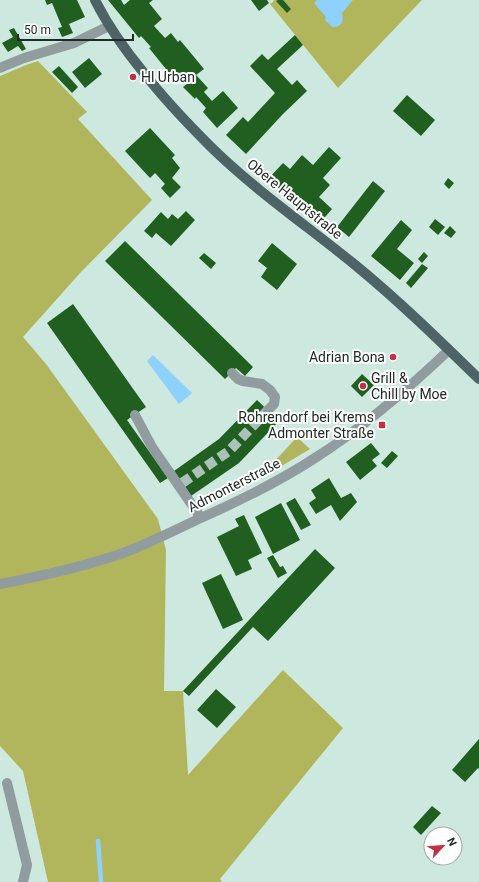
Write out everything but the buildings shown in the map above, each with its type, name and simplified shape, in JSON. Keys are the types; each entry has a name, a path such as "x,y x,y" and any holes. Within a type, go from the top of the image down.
{"main road":[{"name":"Obere Hauptstraße","path":"95,0 109,26 130,56 153,84 212,147 259,189 385,290 479,379"}],"street":[{"path":"0,68 24,58 74,43 109,26"},
{"name":"Admonterstraße","path":"0,584 66,570 123,553 252,494 315,458 373,416 450,350"},
{"path":"232,373 238,379 262,384 270,390 275,397 274,404 268,410"},
{"path":"134,415 152,447 180,484 201,518"},
{"path":"7,783 27,865 23,882"}],"green space":[{"path":"273,0 422,0 338,88 270,4 274,1"},
{"path":"38,61 87,112 78,119 152,200 81,272 23,337 46,364 158,519 166,550 164,691 183,691 188,775 283,670 343,728 220,879 222,882 48,882 23,771 0,746 0,76"},
{"path":"297,437 310,449 260,479 259,478"}],"water":[{"path":"317,0 353,0 342,13 342,23 338,26 332,27 325,20 326,17 314,3"},
{"path":"153,355 192,393 179,404 147,361"}],"waterway":[{"path":"98,841 101,882"}],"tunnel":[{"path":"182,483 229,451 268,410"}],"place":[{"name":"Hl Urban","path":"133,77"},
{"name":"Adrian Bona","path":"393,357"},
{"name":"Grill & Chill by Moe","path":"363,386"},
{"name":"Rohrendorf bei Krems Admonter Straße","path":"382,425"}]}
